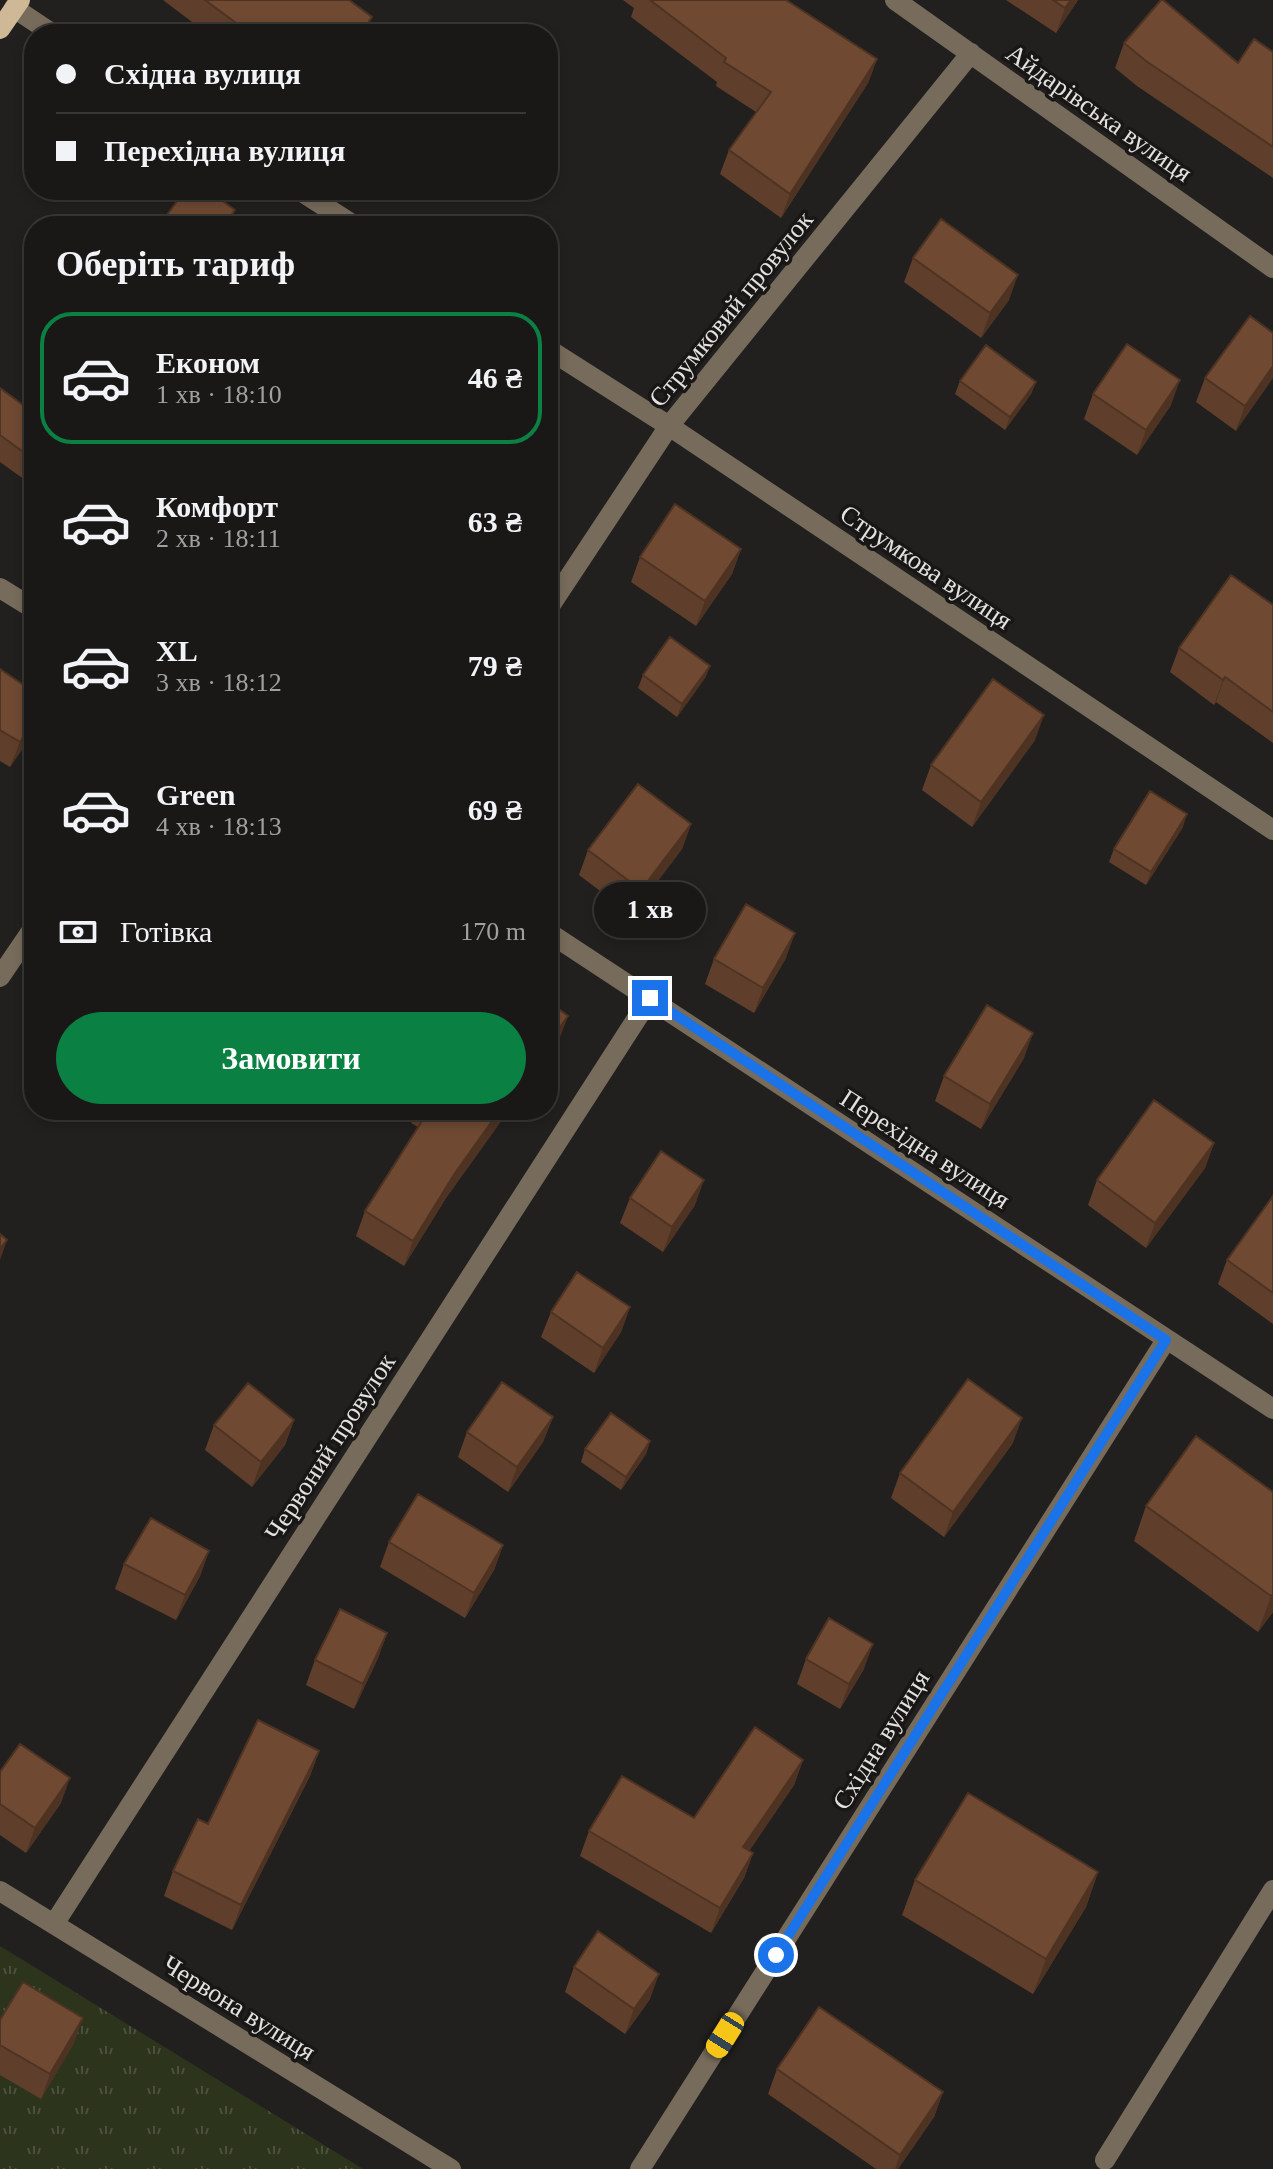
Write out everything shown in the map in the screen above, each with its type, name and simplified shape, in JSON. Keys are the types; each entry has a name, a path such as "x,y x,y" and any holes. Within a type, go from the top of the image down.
{"main road":[{"path":"0,29 17,4"}],"street":[{"name":"Айдарівська вулиця","path":"895,0 1273,268"},
{"path":"17,4 41,24"},
{"name":"Струмковий провулок","path":"558,594 669,426 971,53"},
{"path":"315,200 339,216"},
{"name":"Струмкова вулиця","path":"558,355 669,426 1273,830"},
{"path":"0,588 24,603"},
{"name":"Перехідна вулиця","path":"558,938 1273,1409"},
{"path":"0,977 24,942"},
{"name":"Червоний провулок","path":"54,1924 650,998"},
{"name":"Східна вулиця","path":"640,2169 1166,1340"},
{"path":"1105,2160 1273,1890"},
{"name":"Червона вулиця","path":"0,1891 451,2169"}],"green space":[{"path":"0,1946 363,2169 0,2169"}],"building":[{"path":"205,0 349,0 372,17 367,24 237,24"},
{"path":"650,0 786,0 877,59 790,194 729,150 771,92 724,62 726,58"},
{"path":"1053,0 1071,0 1065,8"},
{"path":"1161,0 1238,63 1254,39 1273,52 1273,147 1124,43"},
{"path":"178,200 222,200 235,210 230,216 166,216"},
{"path":"941,219 1018,275 990,313 913,258"},
{"path":"1250,316 1273,333 1273,366 1245,406 1205,378"},
{"path":"1127,344 1180,380 1146,430 1093,394"},
{"path":"986,345 1036,382 1010,417 960,381"},
{"path":"0,388 24,406 24,452 0,435"},
{"path":"675,504 741,549 705,601 640,557"},
{"path":"1231,575 1273,605 1273,712 1179,648"},
{"path":"670,637 710,666 682,704 643,675"},
{"path":"0,669 24,685 24,736 20,742 0,730"},
{"path":"993,679 1044,715 981,802 931,765"},
{"path":"638,784 691,824 641,890 588,850"},
{"path":"1150,791 1187,814 1151,872 1114,849"},
{"path":"746,904 795,933 763,988 714,959"},
{"path":"987,1005 1033,1033 990,1104 944,1076"},
{"path":"558,1008 568,1016 558,1030"},
{"path":"1154,1100 1214,1143 1155,1223 1097,1180"},
{"path":"423,1120 493,1120 455,1173 413,1241 365,1211"},
{"path":"661,1151 704,1180 672,1227 630,1198"},
{"path":"1273,1196 1273,1293 1227,1260"},
{"path":"0,1234 7,1240 0,1249"},
{"path":"577,1272 630,1307 603,1348 551,1312"},
{"path":"968,1379 1022,1418 953,1512 900,1473"},
{"path":"502,1382 553,1417 517,1467 467,1432"},
{"path":"248,1383 294,1420 261,1462 214,1425"},
{"path":"611,1413 650,1441 626,1477 585,1449"},
{"path":"1196,1436 1273,1492 1271,1596 1146,1506"},
{"path":"418,1494 503,1545 474,1593 389,1542"},
{"path":"151,1518 209,1551 185,1595 124,1564"},
{"path":"340,1609 387,1633 363,1684 315,1660"},
{"path":"829,1618 873,1644 849,1684 806,1659"},
{"path":"258,1720 319,1751 241,1905 173,1871 198,1819 208,1824"},
{"path":"755,1727 803,1760 743,1847 753,1853 720,1908 589,1831 622,1776 694,1818"},
{"path":"20,1744 70,1778 35,1828 0,1804 0,1772"},
{"path":"968,1793 1098,1872 1046,1959 915,1880"},
{"path":"598,1931 659,1974 634,2009 574,1967"},
{"path":"23,1982 83,2018 50,2074 0,2045 0,2020"},
{"path":"819,2007 943,2092 900,2155 777,2069"}],"route":[{"path":"650,998 1166,1340 776,1955"}]}
